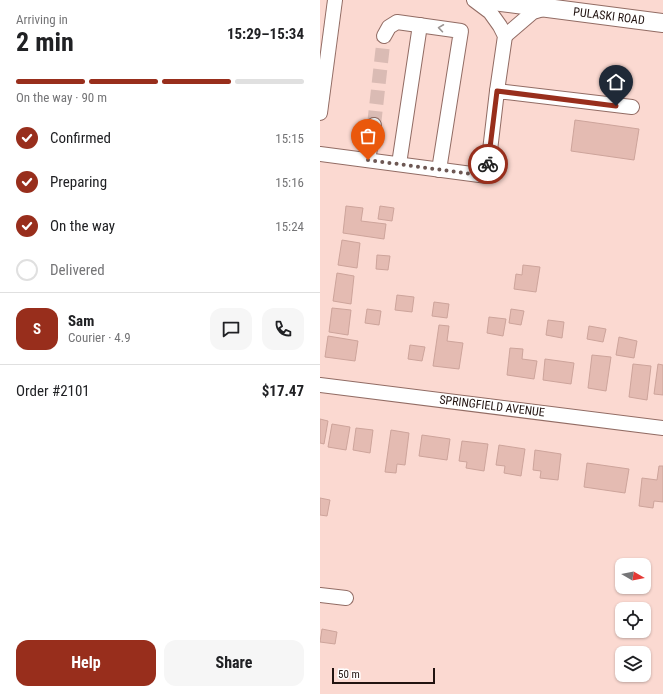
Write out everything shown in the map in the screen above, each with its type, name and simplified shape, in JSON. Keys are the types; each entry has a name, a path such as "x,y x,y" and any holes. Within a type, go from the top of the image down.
{"main road":[{"name":"PULASKI ROAD","path":"484,0 663,23"}],"street":[{"path":"320,113 322,77 335,0"},
{"path":"320,154 487,176 505,36 490,12 474,0"},
{"path":"505,36 533,12 546,8"},
{"path":"384,36 389,28 397,22 461,31 439,170"},
{"path":"399,164 420,25"},
{"path":"497,91 632,107"},
{"path":"368,160 374,125"},
{"name":"SPRINGFIELD AVENUE","path":"320,385 663,428"},
{"path":"320,595 346,598"}],"building":[{"path":"575,120 639,129 634,160 571,151"},
{"path":"346,206 363,208 361,221 386,224 384,239 343,233"},
{"path":"380,206 394,208 392,221 378,219"},
{"path":"342,240 360,243 357,268 338,265"},
{"path":"377,255 390,256 388,270 376,269"},
{"path":"523,265 540,267 536,292 514,289 516,274 522,275"},
{"path":"337,273 354,276 351,304 333,301"},
{"path":"397,295 414,297 412,312 395,310"},
{"path":"434,302 449,304 447,318 432,316"},
{"path":"332,308 351,310 348,335 329,332"},
{"path":"367,309 381,311 379,325 365,323"},
{"path":"511,309 524,311 521,325 509,323"},
{"path":"489,317 506,319 503,336 487,333"},
{"path":"548,320 564,322 562,338 546,335"},
{"path":"439,325 449,326 447,341 463,343 459,369 433,366"},
{"path":"589,326 606,329 603,342 587,339"},
{"path":"328,336 358,341 355,361 325,357"},
{"path":"619,337 637,341 634,358 616,355"},
{"path":"410,345 425,347 422,361 408,359"},
{"path":"510,348 523,349 522,359 537,361 534,379 507,375"},
{"path":"592,355 611,357 606,391 588,388"},
{"path":"545,359 574,363 571,384 543,380"},
{"path":"633,364 651,366 647,400 629,397"},
{"path":"658,364 663,365 663,395 654,394"},
{"path":"320,419 328,421 324,444 320,443"},
{"path":"332,424 350,427 346,450 328,447"},
{"path":"356,428 373,430 370,453 353,450"},
{"path":"391,430 409,433 405,465 397,464 396,473 385,472"},
{"path":"422,435 450,439 447,460 419,456"},
{"path":"462,441 488,444 484,471 466,468 467,462 459,461"},
{"path":"499,445 525,449 521,476 504,473 505,466 496,465"},
{"path":"535,450 561,454 558,480 540,478 541,471 533,470"},
{"path":"587,463 629,469 625,493 584,487"},
{"path":"659,466 663,466 663,502 654,501 653,508 639,506 642,478 657,480"},
{"path":"320,498 330,500 327,516 320,515"},
{"path":"322,629 337,632 335,644 320,642"}],"tunnel":[{"path":"374,125 384,36"}],"way so far":[{"path":"368,160 487,176 488,164"}],"route":[{"path":"488,164 497,91 616,106"}]}
